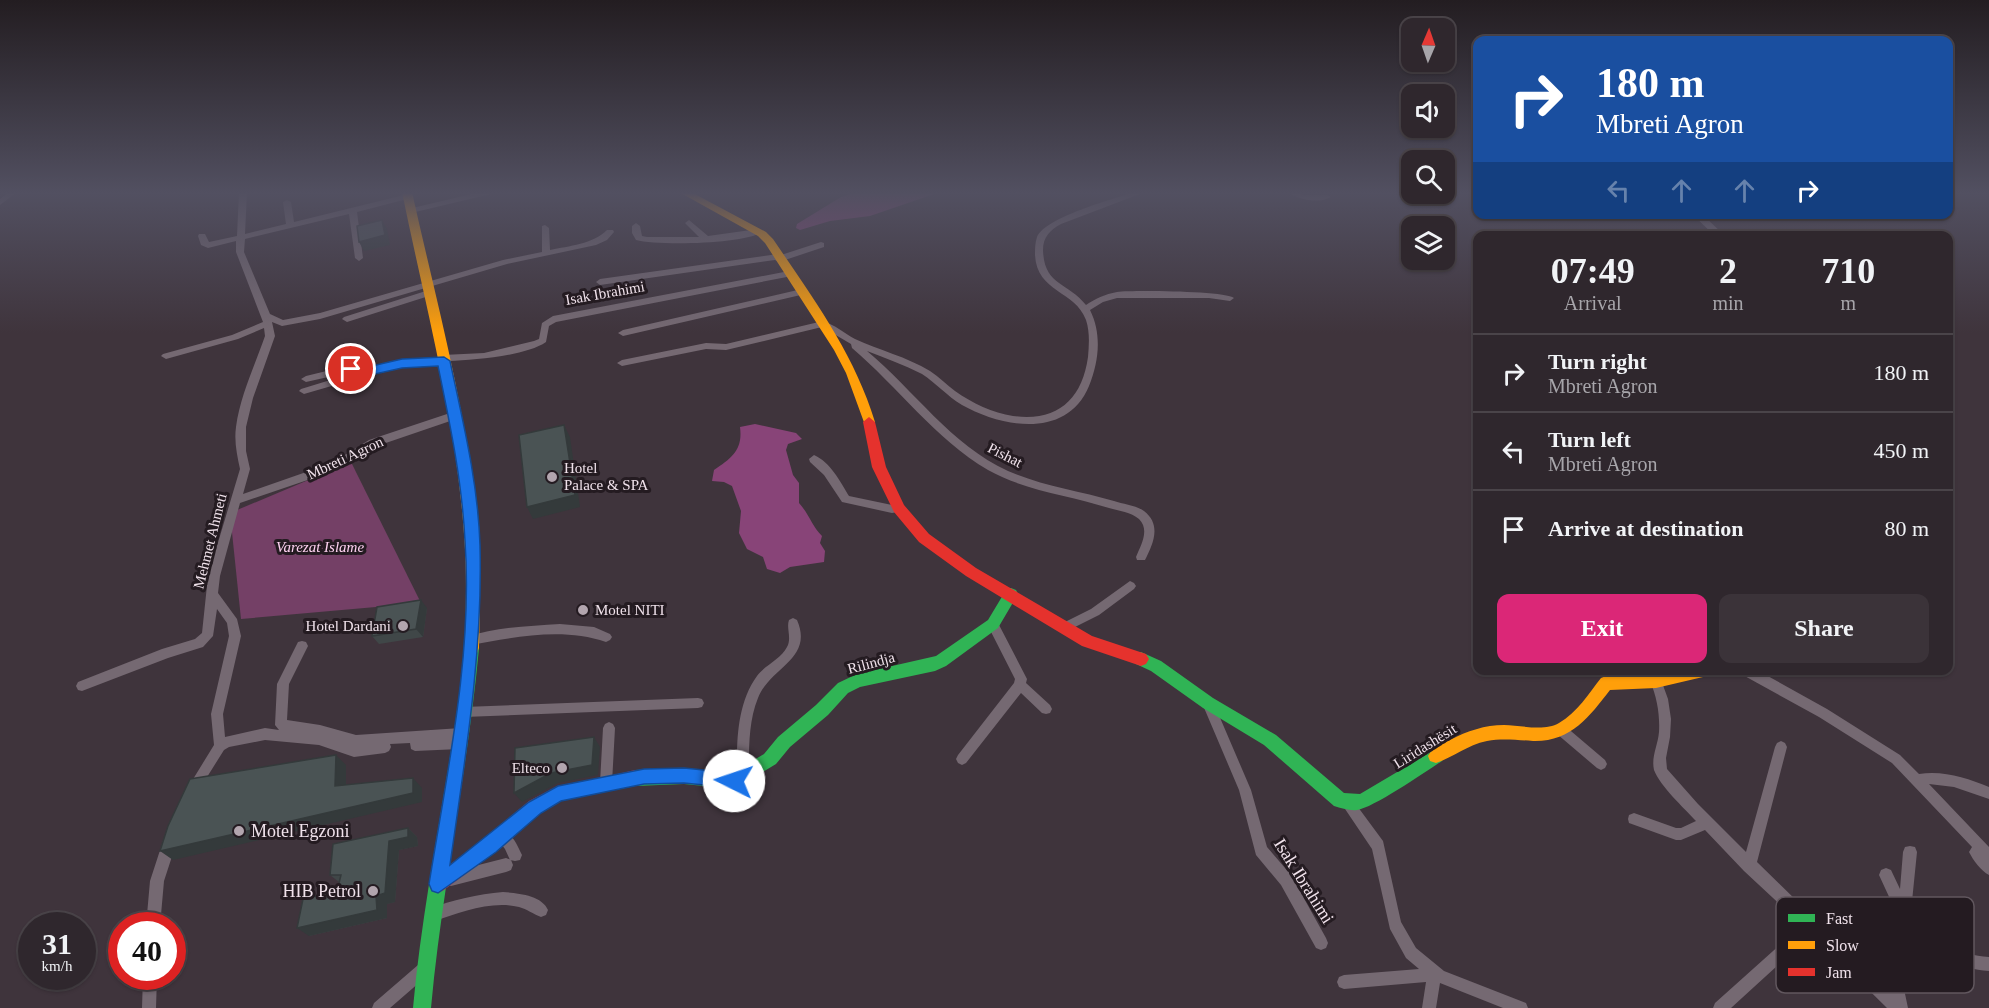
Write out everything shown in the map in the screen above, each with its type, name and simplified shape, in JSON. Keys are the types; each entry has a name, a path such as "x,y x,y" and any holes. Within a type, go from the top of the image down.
{"street":[{"path":"203,239 205,245 231,239"},
{"name":"Mehmet Ahmeti","path":"82,686 203,640 209,628 214,576 244,469 241,427 248,398 270,336 241,255 240,239"},
{"path":"356,239 359,258"},
{"path":"417,239 465,463 472,523 474,596 461,738 422,1008"},
{"path":"545,239 546,254"},
{"path":"166,356 247,333 266,320 282,323 304,320 601,239"},
{"path":"641,239 644,241 684,239"},
{"path":"767,239 854,374 864,403 879,467 899,508 912,526 934,547 971,572 1087,641 1145,660 1208,703 1270,740 1327,792 1347,803 1378,846 1390,907 1401,937 1411,953 1434,973 1521,1008"},
{"path":"1041,239 1039,258 1042,274 1051,284 1085,309 1100,300 1117,296 1209,295 1230,298"},
{"name":"Isak Ibrahimi","path":"600,282 779,258 821,245"},
{"name":"Isak Ibrahimi","path":"443,360 484,356 537,344 543,340 545,325 553,320 789,274"},
{"path":"347,319 428,288"},
{"path":"623,333 802,292"},
{"name":"Pishat","path":"823,324 848,339 922,370 952,394 981,409 1014,419 1035,420 1055,416 1066,410 1082,391 1093,355 1092,326 1085,309"},
{"path":"622,363 706,346 726,347 823,324"},
{"name":"Pishat","path":"848,339 884,369 956,441 992,468 1025,481 1101,500 1142,516 1150,528 1150,534 1141,557"},
{"path":"304,391 345,380 357,374 402,364 443,360"},
{"path":"306,379 347,369 357,374"},
{"name":"Mbreti Agron","path":"235,501 336,465 373,443 456,416"},
{"path":"814,459 828,472 846,499 892,509 899,508"},
{"path":"1065,627 1095,612 1130,586"},
{"path":"212,594 233,622 235,636 217,714 220,746"},
{"name":"Rilindja","path":"442,882 547,799 558,794 606,783 662,775 724,781 734,781 743,777 770,759 784,741 849,684 872,677 930,666 993,624 1011,594"},
{"path":"743,777 742,737 754,692 767,672 794,650 797,638 793,623"},
{"path":"963,759 1020,685 1021,679 993,624"},
{"path":"471,640 523,632 581,630 595,632 606,637"},
{"path":"302,646 283,684 281,725 320,731 356,741 461,738"},
{"path":"1601,764 1561,730 1581,716 1606,683 1619,680 1656,681 1682,675"},
{"path":"1754,675 1806,703 1896,759 1989,856"},
{"path":"1656,681 1665,720 1659,767 1669,782 1707,823 1782,897"},
{"path":"1020,685 1046,709"},
{"path":"464,712 698,703"},
{"name":"Isak Ibrahimi","path":"1208,703 1245,790 1261,850 1286,880 1321,943"},
{"path":"606,783 609,728"},
{"name":"Liridashësit","path":"1347,803 1363,801 1396,783 1458,742 1472,737 1500,732 1542,734 1561,730"},
{"path":"188,796 220,746 226,742 265,734 319,739 354,751 461,738"},
{"path":"1749,866 1781,747"},
{"path":"1917,780 1928,777 1940,778 1989,793"},
{"path":"1917,780 1934,807 1989,868"},
{"path":"1634,819 1676,834 1707,823"},
{"path":"154,912 157,881 174,828"},
{"path":"442,882 510,860 510,844 502,836"},
{"path":"1906,897 1910,852"},
{"path":"1886,875 1896,897"},
{"path":"434,914 460,906 508,898 522,899 541,910"},
{"path":"1720,1008 1776,957"},
{"path":"1974,963 1989,964"},
{"path":"380,1008 426,968"},
{"path":"1344,982 1402,976 1419,977 1434,973"},
{"path":"1429,1008 1434,973"},
{"path":"149,1008 150,990"},
{"path":"1882,995 1894,993"},
{"path":"1898,993 1900,1008"},
{"path":"1882,995 1900,1008"}],"green space":[{"name":"Varezat Islame","path":"351,462 421,603 241,619 230,513"}],"shaded area":[{"path":"755,424 796,433 802,439 788,444 786,450 793,475 799,483 799,503 822,536 820,543 825,551 824,562 790,567 780,573 767,569 763,557 747,549 739,533 741,511 732,486 724,482 712,481 714,470 731,457 738,448 740,427"}],"building":[{"name":"Hotel Palace & SPA","path":"564,425 575,495 527,507 519,435"},
{"path":"421,600 416,629 372,636 377,607"},
{"path":"594,737 592,765 551,773 514,793 515,748"},
{"name":"Motel Egzoni","path":"336,755 335,786 413,778 413,793 160,851 168,826 190,779"},
{"name":"HIB Petrol","path":"408,828 408,837 389,841 385,893 376,896 377,910 297,928 303,899 337,891 341,875 330,875 333,844"}],"traffic: fast":[{"path":"635,778 684,776 734,781 770,759 784,742 822,710 843,688 857,681 930,666 941,661 993,624 1011,594"},
{"path":"422,1008 432,918 462,738 472,648"},
{"path":"1141,659 1156,666 1208,703 1270,740 1340,800 1355,803 1363,801 1436,756"}],"traffic: slow":[{"path":"417,239 444,362 464,475 471,533 474,590 472,648"},
{"path":"767,239 840,350 862,397 869,422"},
{"path":"1436,756 1459,743 1483,734 1501,732 1542,734 1565,728 1577,718 1606,683 1656,681 1682,675"}],"traffic: jam":[{"path":"869,422 879,467 899,508 924,538 971,572 1087,641 1141,659"},
{"path":"438,884 489,846 535,807 558,794 635,778"}],"place":[{"name":"Hotel Palace & SPA","path":"552,477"},
{"name":"Motel NITI","path":"583,610"},
{"name":"Hotel Dardani","path":"403,626"},
{"name":"Elteco","path":"562,768"},
{"name":"Motel Egzoni","path":"239,831"},
{"name":"HIB Petrol","path":"373,891"}],"route":[{"path":"351,369 357,374 402,364 444,361 465,463 473,543 472,629 462,728 438,884 489,846 535,807 558,794 644,776 684,776 734,781"}]}
